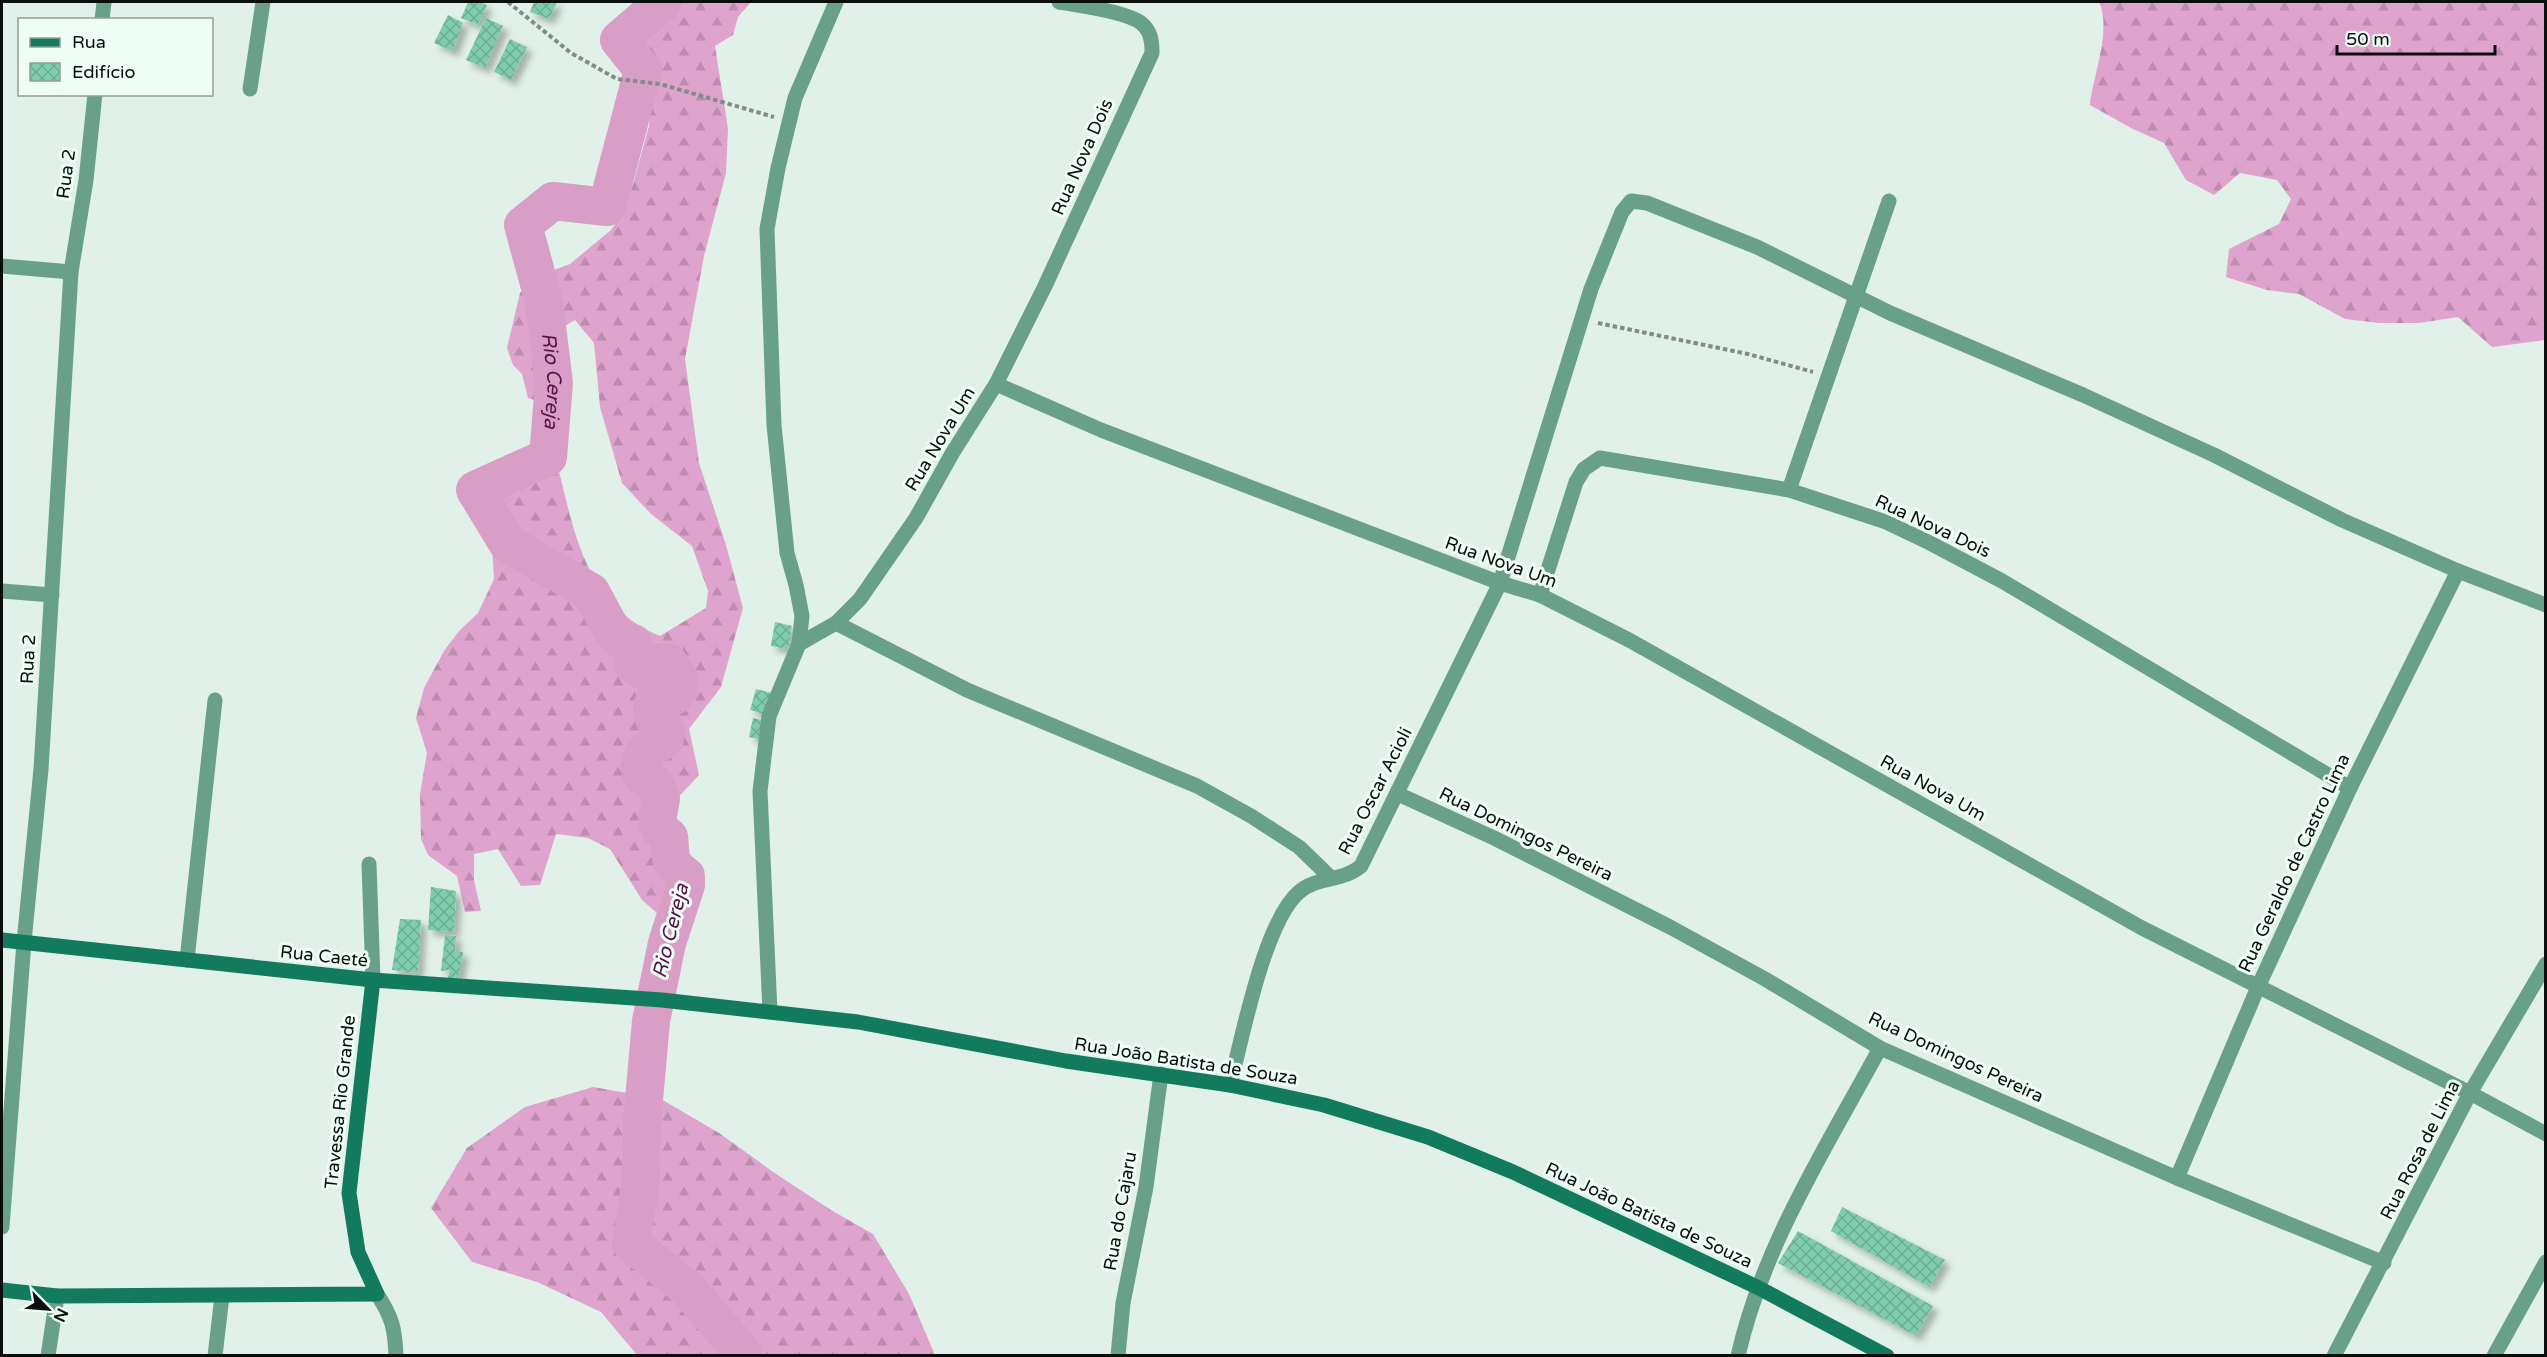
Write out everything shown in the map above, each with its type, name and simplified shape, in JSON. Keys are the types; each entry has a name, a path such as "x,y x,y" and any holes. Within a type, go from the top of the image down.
{"street":[{"path":"102,18 104,2"},
{"path":"250,89 263,2"},
{"path":"770,1012 760,791 769,717 800,644 802,616 787,554 781,506 778,449 774,425 767,229 778,168 795,98 836,2"},
{"name":"Rua Nova Dois","path":"996,384 1045,286 1152,53 1150,34 1140,22 1126,16 1059,2"},
{"name":"Rua 2","path":"2,1227 24,942 41,769 71,272 86,180 95,96"},
{"name":"Rua Oscar Acioli","path":"1230,1085 1256,983 1280,917 1299,891 1319,880 1353,873 1361,866 1500,583 1591,289 1622,212 1631,201 1647,203 1757,247 1856,296"},
{"path":"1789,490 1889,201"},
{"path":"2,266 71,272"},
{"path":"1856,296 2214,455 2342,520 2458,571 2546,605"},
{"name":"Rua Nova Um","path":"800,644 836,622 860,598 892,554 996,384 1101,430 1500,583 1540,595 1640,646 2142,928 2470,1093 2546,1134"},
{"name":"Rua Nova Dois","path":"1540,595 1576,482 1584,469 1600,458 1789,490 1886,522 1982,570 2350,788"},
{"name":"Rua Geraldo de Castro Lima","path":"2177,1178 2258,987 2350,788 2458,571"},
{"path":"2,591 52,595"},
{"path":"836,622 967,690 1197,786 1251,816 1299,847 1331,878"},
{"path":"187,960 215,700"},
{"name":"Rua Domingos Pereira","path":"1398,794 1494,838 1670,927 1880,1047 2177,1178 2384,1263"},
{"path":"369,864 373,980"},
{"name":"Rua Caeté","path":"2,940 373,980 644,999"},
{"name":"Rua Rosa de Lima","path":"2334,1356 2470,1093 2546,964"},
{"name":"Travessa Rio Grande","path":"373,980 349,1193 358,1251 377,1294"},
{"name":"Rua João Batista de Souza","path":"644,999 858,1022 1066,1061 1230,1085 1324,1105 1428,1137 1513,1172 1757,1287 1887,1356"},
{"path":"1738,1356 1757,1287 1791,1212 1880,1047"},
{"name":"Rua do Cajaru","path":"1118,1356 1123,1303 1146,1188 1161,1074"},
{"path":"2494,1356 2546,1262"},
{"path":"2,1290 57,1296 377,1294 390,1314 395,1329 396,1356"},
{"path":"48,1356 57,1296"},
{"path":"215,1356 222,1296"}],"path":[{"path":"508,2 571,53 617,79 660,84 789,122"},
{"path":"1582,320 1736,351 1828,376"}],"green space":[{"path":"647,2 751,2 738,17 733,35 715,46 728,129 726,173 704,256 685,359 699,463 726,545 743,608 721,687 689,729 699,775 670,806 674,846 695,884 674,944 663,953 653,934 658,914 642,900 610,849 588,838 556,834 540,885 521,886 498,849 474,854 474,880 481,911 465,912 457,876 428,855 421,839 420,794 427,753 416,718 424,688 444,651 459,631 478,613 494,579 488,480 498,464 525,449 552,444 583,555 595,580 611,602 633,621 660,636 706,608 708,591 692,546 651,514 622,483 600,407 594,343 575,320 558,330 553,376 540,402 528,398 522,374 513,365 507,348 520,293 532,278 570,264 611,230 622,214 649,126 651,93 635,28"},
{"path":"2099,2 2545,2 2545,340 2492,347 2458,317 2419,323 2379,323 2345,319 2299,294 2267,290 2226,277 2229,249 2279,224 2291,199 2277,180 2240,173 2214,195 2186,180 2164,143 2090,105 2103,39 2104,26"},
{"path":"593,1087 661,1099 719,1133 776,1174 873,1234 909,1294 935,1355 637,1355 601,1312 537,1282 472,1262 431,1208 467,1148 525,1107"}],"building":[{"path":"468,2 487,5 478,25 461,18"},
{"path":"534,2 557,2 549,19 530,12"},
{"path":"448,15 463,23 453,51 434,43"},
{"path":"486,18 503,26 485,68 466,60"},
{"path":"510,39 527,47 511,80 494,72"},
{"path":"775,622 792,626 788,649 771,646"},
{"path":"756,689 772,693 767,715 750,710"},
{"path":"753,718 765,721 762,740 749,737"},
{"path":"431,887 456,891 454,932 428,930"},
{"path":"400,919 421,920 418,973 392,970"},
{"path":"445,935 456,936 455,951 463,952 458,983 447,981 450,970 441,971"},
{"path":"1842,1207 1945,1260 1929,1287 1831,1231"},
{"path":"1798,1231 1933,1306 1916,1336 1778,1263"}],"waterway":[{"name":"Rio Cereja","path":"663,2 619,40 643,70 607,207 553,201 523,225 544,302 554,383 548,457 475,490 508,544 591,592 619,639 633,643 634,665 641,670 659,662 669,663 678,676 679,689 674,696 654,701 652,714 666,731 665,739 643,754 640,767 641,774 655,784 661,798 657,821 661,830 669,837 671,859 675,867 686,876 686,885 667,943 651,1021 642,1122 641,1181 631,1243 687,1288 743,1353 742,1356"}]}
